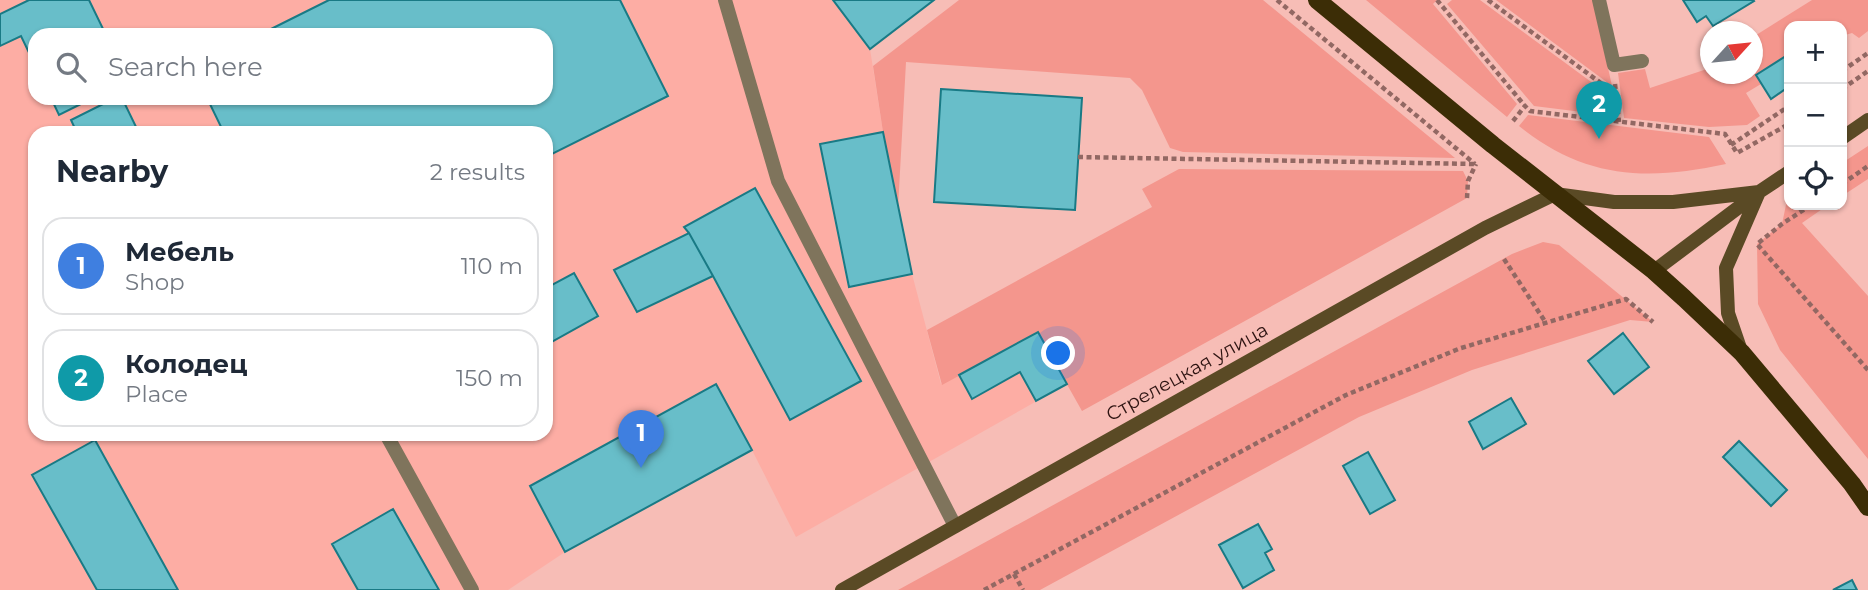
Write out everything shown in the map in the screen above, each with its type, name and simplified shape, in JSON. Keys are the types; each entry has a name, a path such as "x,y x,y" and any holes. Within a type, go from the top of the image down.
{"main road":[{"path":"1317,0 1493,145 1654,271 1742,353 1852,484 1868,507"},
{"path":"1847,135 1868,120"},
{"path":"1654,271 1784,175"},
{"path":"1555,194 1614,202 1673,202 1759,192"},
{"path":"1742,353 1728,313 1726,268 1759,192"},
{"name":"Стрелецкая улица","path":"842,590 1485,228 1555,194"}],"lane":[{"path":"725,0 778,181 955,526"},
{"path":"1599,0 1614,65 1642,61"},
{"path":"390,441 472,590"}],"path":[{"path":"1277,0 1476,164"},
{"path":"1488,0 1616,95"},
{"path":"1440,1 1530,111 1725,134 1737,153 1784,127"},
{"path":"1847,68 1868,53"},
{"path":"1847,86 1868,71"},
{"path":"1617,104 1619,122"},
{"path":"1513,121 1525,106"},
{"path":"1731,145 1784,109"},
{"path":"1078,157 1476,164"},
{"path":"1467,198 1468,181 1476,164"},
{"path":"1847,181 1868,166"},
{"path":"1804,210 1757,244 1868,370"},
{"path":"1504,259 1546,323"},
{"path":"984,590 1346,395 1461,348 1626,299 1653,322"},
{"path":"1014,574 1023,590"}],"shaded area":[{"path":"0,0 833,0 870,49 883,132 912,274 941,384 1038,332 1067,384 796,537 752,450 565,552 508,590 0,590"},
{"path":"959,0 1263,0 1455,158 1183,152 1170,148 1142,90 1130,78 906,62 898,208 873,66"},
{"path":"1366,0 1437,0 1433,4 1517,104 1507,117"},
{"path":"1452,0 1480,0 1613,98 1614,116 1534,106 1447,4"},
{"path":"1496,0 1593,0 1612,86"},
{"path":"1812,0 1868,0 1868,31 1859,38 1852,33 1847,34 1847,21 1784,21 1784,57 1763,71 1763,31"},
{"path":"1645,69 1650,88 1700,71 1700,84 1761,84 1746,93 1760,116 1747,125 1709,127 1624,118 1618,73"},
{"path":"1528,115 1709,137 1726,164 1670,173 1618,171 1593,166 1568,157 1519,126"},
{"path":"1868,146 1868,179 1847,193 1847,160"},
{"path":"1179,169 1463,171 1468,181 1467,198 1082,411 1038,333 942,385 927,330 1152,207 1142,189"},
{"path":"1785,210 1821,210 1802,223 1868,296 1868,459 1780,350 1758,304 1757,244 1782,224"},
{"path":"1543,242 1559,245 1653,322 1630,320 1472,370 1359,417 1040,590 898,590 1512,254"}],"building":[{"path":"29,0 89,0 103,28 28,28 28,50 21,36 0,46 0,14"},
{"path":"329,0 620,0 668,96 553,154 553,126 221,126 210,105 553,105 553,28 273,28"},
{"path":"833,0 934,0 870,49"},
{"path":"1683,0 1754,1 1721,21 1710,21 1706,16 1697,22"},
{"path":"1784,57 1784,90 1771,99 1762,84 1763,71"},
{"path":"941,89 1082,98 1075,210 934,202"},
{"path":"54,105 79,105 59,115"},
{"path":"101,105 125,105 136,126 74,126 71,120"},
{"path":"883,132 912,274 849,287 820,144"},
{"path":"755,188 861,381 790,420 684,227"},
{"path":"689,233 713,276 637,312 614,270"},
{"path":"574,273 598,316 553,341 553,284"},
{"path":"1038,332 1067,384 1036,401 1020,372 972,399 959,375"},
{"path":"1623,333 1649,367 1614,394 1588,361"},
{"path":"716,384 752,450 565,552 530,486"},
{"path":"1511,398 1526,424 1483,449 1469,422"},
{"path":"96,441 178,590 97,590 32,475"},
{"path":"1739,441 1787,490 1771,506 1723,457"},
{"path":"1368,452 1395,500 1370,514 1343,466"},
{"path":"393,509 439,590 358,590 332,544"},
{"path":"1258,524 1272,549 1265,553 1274,570 1243,588 1219,545"},
{"path":"1852,580 1857,590 1833,590"}],"place":[{"name":"Колодец","path":"1599,139"},
{"name":"Мебель","path":"641,468"}]}
